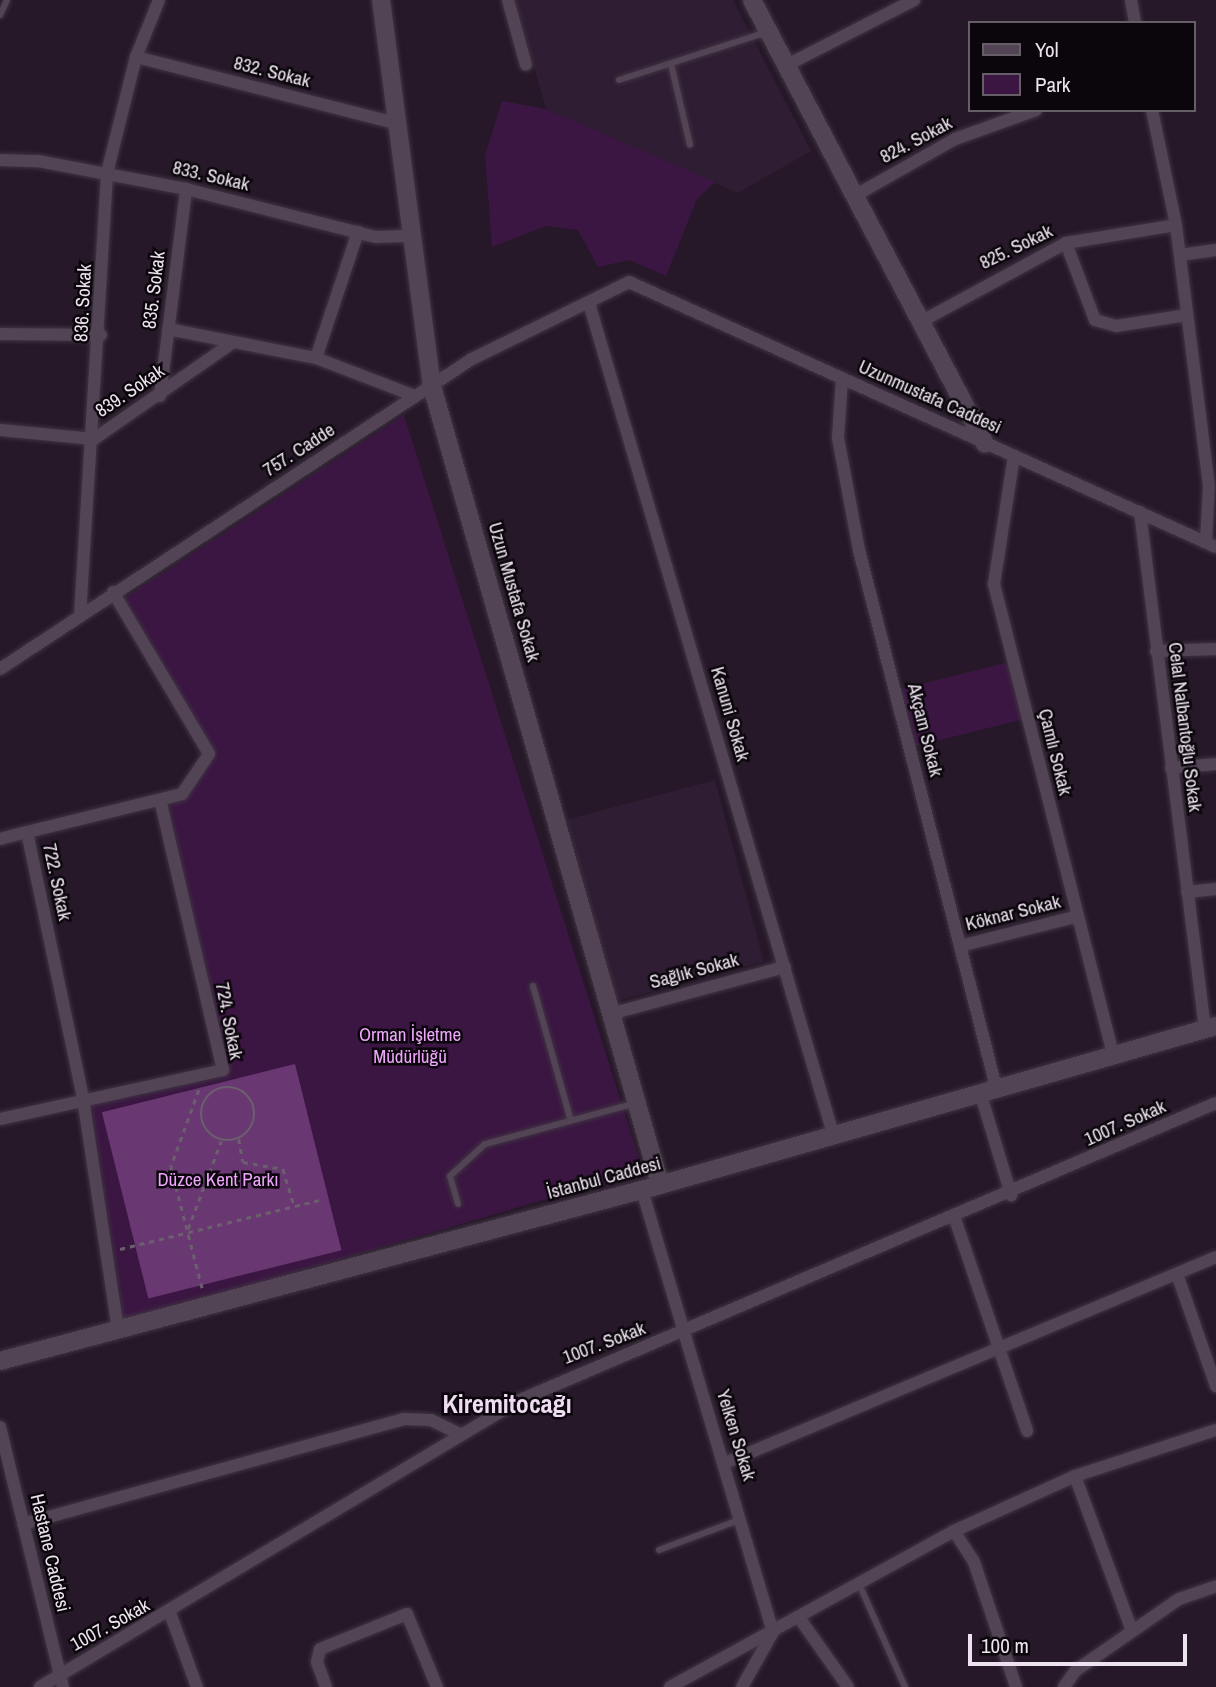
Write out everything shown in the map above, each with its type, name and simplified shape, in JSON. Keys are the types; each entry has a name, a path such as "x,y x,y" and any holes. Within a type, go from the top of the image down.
{"street":[{"name":"Uzun Mustafa Sokak","path":"381,0 432,386 614,1013 660,1185"},
{"path":"508,0 526,65"},
{"path":"752,0 924,320 985,444"},
{"path":"787,65 914,0"},
{"path":"1131,0 1135,21"},
{"name":"836. Sokak","path":"80,616 101,335 107,173 136,57 155,1"},
{"name":"832. Sokak","path":"136,57 398,124"},
{"name":"824. Sokak","path":"856,195 955,139 1030,112"},
{"path":"1152,112 1176,225 1209,486 1211,545"},
{"name":"833. Sokak","path":"0,160 107,173 186,189 358,232 412,236"},
{"name":"835. Sokak","path":"160,396 186,189"},
{"name":"825. Sokak","path":"924,320 1066,243 1176,225"},
{"path":"316,358 358,232"},
{"path":"1066,243 1095,320 1116,326 1187,315"},
{"path":"1180,256 1216,250"},
{"name":"757. Cadde","path":"0,668 472,359 629,282"},
{"name":"Uzunmustafa Caddesi","path":"629,282 1211,545"},
{"name":"Kanuni Sokak","path":"589,303 834,1137"},
{"path":"168,330 229,345 316,358 415,396"},
{"path":"0,334 101,335"},
{"name":"839. Sokak","path":"0,430 94,439 160,396 229,345"},
{"name":"Akçam Sokak","path":"842,379 838,438 859,550 960,946 1012,1195"},
{"name":"Çamlı Sokak","path":"1014,456 994,584 1075,917 1113,1053"},
{"name":"Celal Nalbantoğlu Sokak","path":"1140,512 1187,892 1211,1027"},
{"name":"722. Sokak","path":"113,592 209,754 182,794 27,832 83,1098 118,1329"},
{"path":"1156,651 1216,649"},
{"path":"1171,768 1216,764"},
{"name":"724. Sokak","path":"0,1119 83,1098 223,1070 160,800"},
{"path":"0,839 27,832"},
{"path":"1187,892 1216,888"},
{"name":"Köknar Sokak","path":"960,946 1075,917"},
{"name":"Sağlık Sokak","path":"614,1013 785,967"},
{"name":"İstanbul Caddesi","path":"0,1361 642,1190 1211,1027"},
{"name":"1007. Sokak","path":"40,1687 61,1681 458,1433 587,1368 684,1334 1012,1195 1216,1103"},
{"name":"Yelken Sokak","path":"642,1190 725,1463 772,1632"},
{"path":"955,1219 1027,1431"},
{"path":"725,1463 1216,1257"},
{"path":"1177,1274 1216,1386"},
{"path":"23,1524 403,1419 431,1420 458,1433"},
{"name":"Hastane Caddesi","path":"0,1427 61,1681"},
{"path":"670,1687 800,1619 954,1531 1075,1476 1216,1430"},
{"path":"1075,1476 1132,1630"},
{"path":"954,1531 974,1562 1016,1687"},
{"path":"1064,1687 1075,1671 1132,1630 1179,1599 1216,1586"},
{"path":"170,1614 197,1687"},
{"path":"326,1687 316,1657 323,1646 407,1614 437,1687"},
{"path":"800,1619 848,1687"},
{"path":"742,1687 772,1632"}],"lane":[{"path":"0,15 7,0"},
{"path":"619,80 769,32"},
{"path":"671,64 690,145"},
{"path":"533,986 571,1121"},
{"path":"458,1204 450,1176 485,1144 638,1102"},
{"path":"659,1550 741,1520"},
{"path":"859,1584 905,1687"}],"path":[{"path":"205,1073 171,1167 207,1306"},
{"path":"201,1110 220,1088 246,1093 255,1118 239,1139 243,1162 283,1169 294,1206"},
{"path":"193,1105 201,1110 207,1131 221,1140 239,1139"},
{"path":"187,1232 221,1140"},
{"path":"106,1252 319,1199"}],"shaded area":[{"path":"515,0 733,0 811,151 738,193 546,109"},
{"path":"715,780 764,962 616,1001 567,820"}],"green space":[{"path":"502,101 546,109 715,182 697,199 666,276 630,260 598,267 578,230 546,226 492,247 485,155"},
{"name":"Orman İşletme Müdürlüğü","path":"404,415 643,1171 124,1322 91,1104 228,1071 169,807 214,758 123,599"},
{"path":"1013,661 1027,718 909,748 895,691"},
{"name":"Düzce Kent Parkı","path":"295,1064 341,1250 148,1298 102,1112"}],"district":[{"name":"Kiremitocağı","path":"507,1404"}]}
